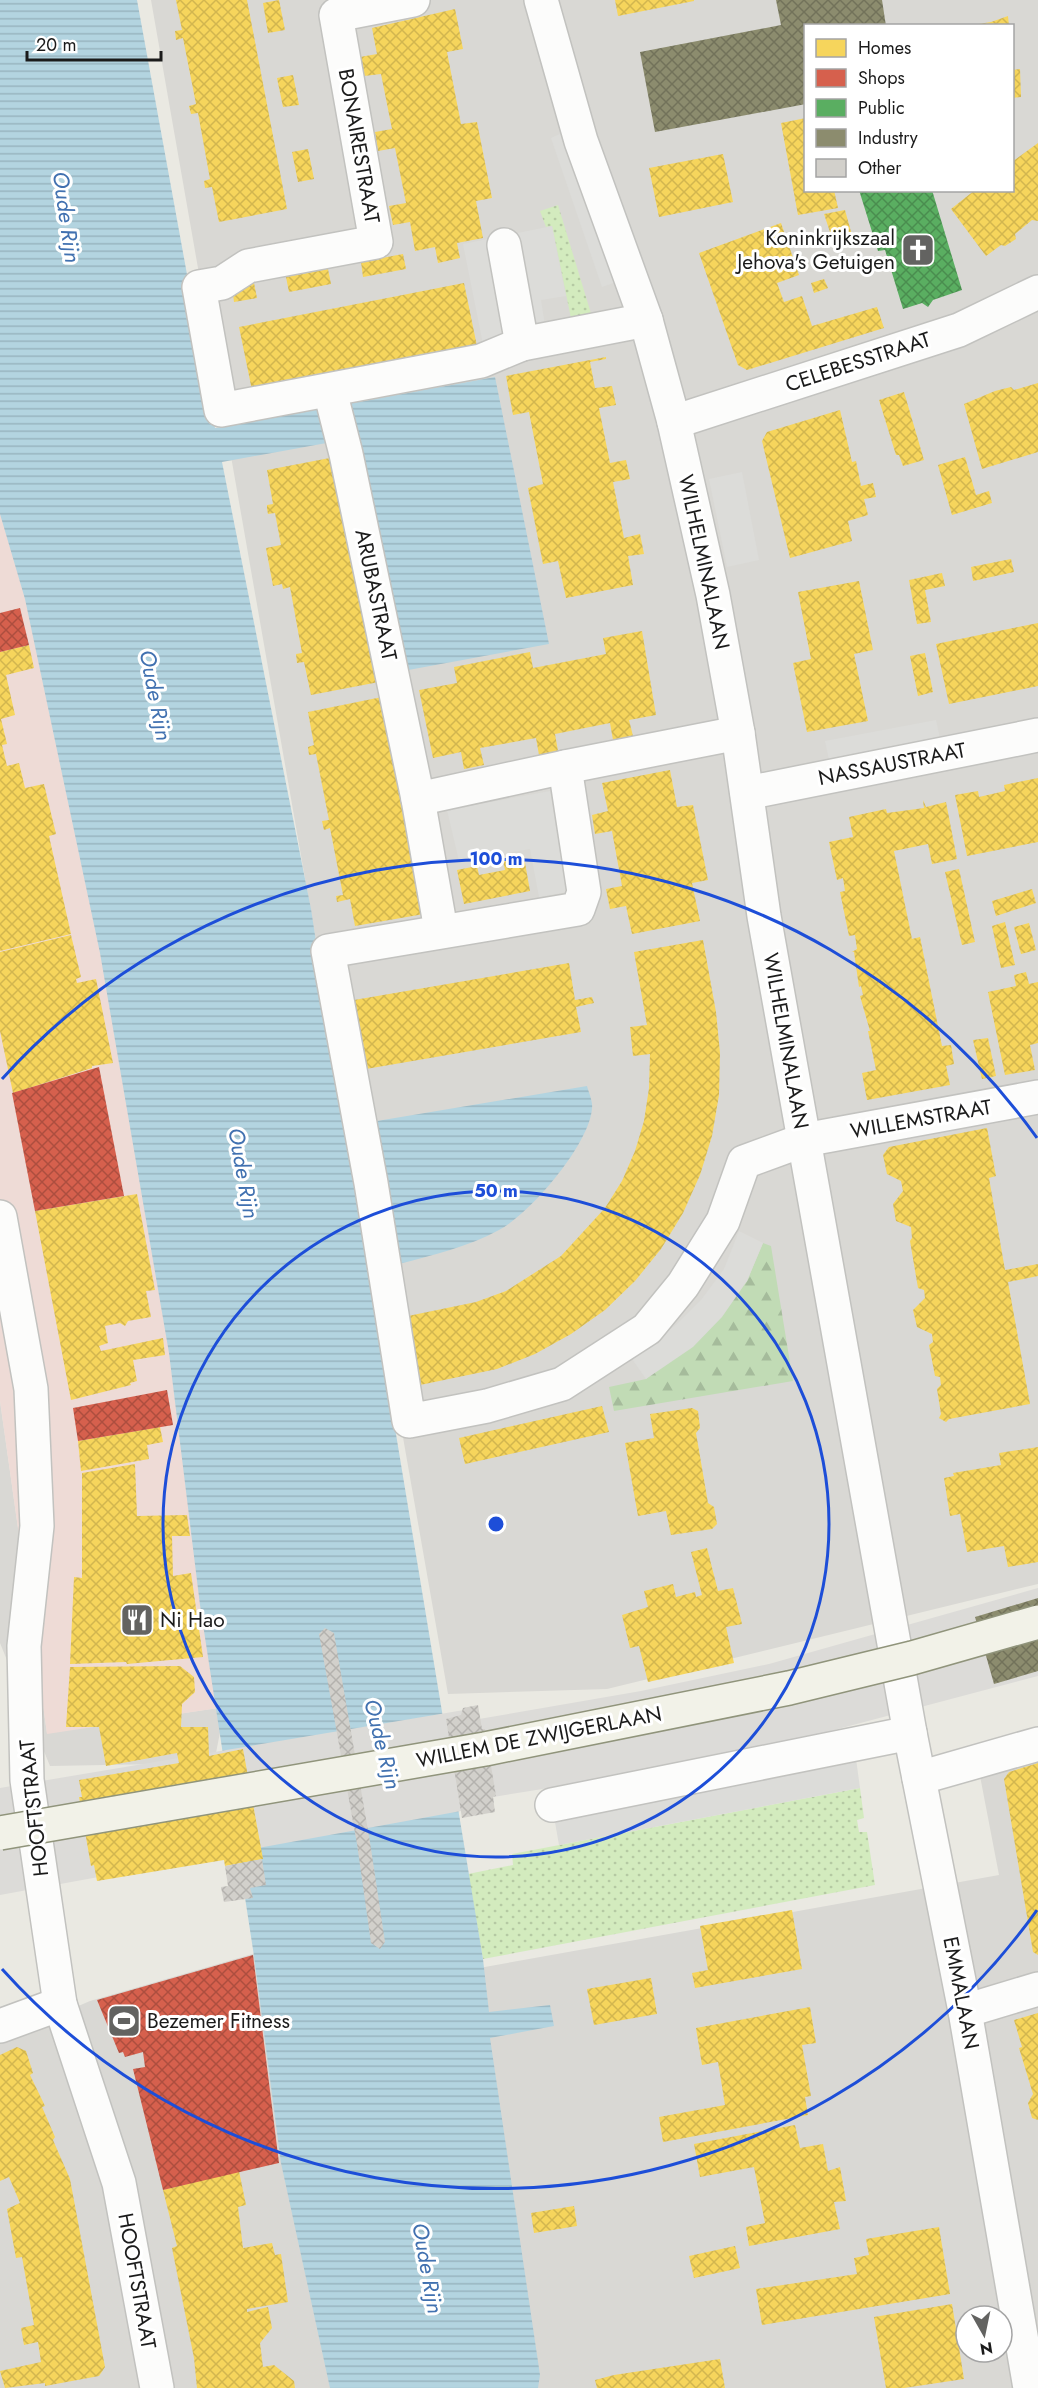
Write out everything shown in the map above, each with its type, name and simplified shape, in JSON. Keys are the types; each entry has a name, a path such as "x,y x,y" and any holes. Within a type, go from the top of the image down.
{"street":[{"name":"BONAIRESTRAAT","path":"414,0 336,15 376,242 248,267 222,283 199,287 221,410 481,361 522,345 646,320"},
{"name":"WILHELMINALAAN","path":"541,0 581,141 646,320 674,422 714,595 738,733 764,916 886,1599"},
{"path":"504,245 522,345"},
{"name":"CELEBESSTRAAT","path":"674,422 958,330 1038,292"},
{"name":"ARUBASTRAAT","path":"330,391 346,454 418,800 441,930"},
{"path":"418,800 565,767 738,733"},
{"name":"NASSAUSTRAAT","path":"747,793 1038,735"},
{"path":"441,930 578,909 584,892 565,767"},
{"name":"WILHELMINALAAN","path":"441,930 328,951 373,1195 409,1421 487,1406 562,1384 647,1329 683,1285 723,1221 744,1162 804,1140"},
{"name":"WILLEMSTRAAT","path":"804,1140 1038,1097"},
{"name":"HOOFTSTRAAT","path":"0,1217 31,1389 37,1526 12,1649 27,1780 60,2004 119,2183 157,2388"},
{"name":"EMMALAAN","path":"886,1599 965,2010 1030,2388"},
{"name":"WILLEM DE ZWIJGERLAAN","path":"0,1833 485,1749 766,1693 912,1658 1038,1622"},
{"path":"552,1805 910,1733"},
{"path":"919,1778 1038,1744"},
{"path":"965,2010 1038,1989"},
{"path":"0,2026 60,2004"}],"shaded area":[{"path":"151,0 1038,0 1038,1584 607,1689 448,1694"},
{"path":"564,132 616,282 602,287 551,138"},
{"path":"552,226 566,296 541,300 546,332 483,344 463,244"},
{"path":"0,347 70,589 225,1707 47,1734 0,1401"},
{"path":"742,472 759,560 727,567 709,479"},
{"path":"936,720 942,748 831,769 825,741"},
{"path":"550,791 567,892 539,897 530,849 459,861 447,810"},
{"path":"739,1231 763,1243 747,1281 722,1317 693,1347 646,1379 632,1359 677,1324 701,1300 724,1269"},
{"path":"0,1401 47,1733 225,1707 214,1763 50,1766 0,1643"},
{"path":"854,1744 860,1788 559,1845 552,1805"},
{"path":"1038,1759 1038,2388 507,2388 457,1972 999,1875 980,1776"},
{"path":"263,1951 354,2388 0,2388 0,2040 90,2001"}],"green space":[{"path":"558,205 593,320 572,323 552,226 546,227 540,211"},
{"path":"763,1243 771,1246 793,1381 614,1411 609,1387 646,1379 747,1281"},
{"path":"860,1788 864,1818 857,1820 859,1832 867,1832 875,1885 483,1959 468,1874 513,1865 512,1854"}],"water":[{"name":"Oude Rijn","path":"0,0 137,0 215,428 495,377 549,644 403,671 354,438 222,462 311,909 334,1058 385,1182 377,1121 587,1086 592,1103 589,1123 570,1158 542,1194 512,1222 475,1241 399,1264 390,1398 483,1959 489,2012 550,2005 554,2026 490,2038 540,2375 538,2388 330,2388 281,2163 254,1956 200,1605 169,1353 100,953 25,599 0,514"}],"pier":[{"path":"1038,1588 1038,1676 785,1743 661,1770 493,1797 494,1805 0,1895 0,1788 476,1708 479,1719 641,1691 769,1664"}],"building: Homes":[{"path":"176,0 247,0 287,209 219,222 212,187 205,188 204,181 210,179 198,113 191,114 189,106 196,104 183,38 176,40 175,31 182,30"},
{"path":"279,0 285,30 268,33 263,3"},
{"path":"615,0 694,0 694,1 618,16"},
{"path":"455,9 463,49 447,52 461,124 477,122 492,198 476,201 483,238 457,243 460,258 438,263 435,247 415,251 410,222 393,225 389,206 406,203 395,148 378,151 375,132 392,129 381,74 364,76 360,57 377,54 372,28"},
{"path":"1008,16 1009,24 979,24"},
{"path":"1020,69 1021,97 1014,98 1014,70"},
{"path":"293,75 299,105 283,107 277,78"},
{"path":"804,118 804,192 834,192 838,208 798,215 781,123"},
{"path":"1038,143 1038,221 1032,220 1015,234 1016,239 1005,246 1001,245 986,256 951,209 972,192 1014,192 1014,161"},
{"path":"308,149 314,179 298,182 292,152"},
{"path":"723,154 733,202 659,217 649,168"},
{"path":"845,210 853,239 834,244 824,214"},
{"path":"781,223 799,275 777,283 784,302 802,296 812,326 877,307 884,328 747,370 738,365 699,253"},
{"path":"403,254 406,269 363,277 361,262"},
{"path":"328,269 331,284 289,292 286,277"},
{"path":"824,279 828,288 814,293 811,283"},
{"path":"254,283 257,298 234,302 232,287"},
{"path":"464,283 478,351 253,395 239,327"},
{"path":"606,357 606,359 590,362 595,388 612,386 616,405 599,408 610,463 626,460 630,479 613,482 624,538 640,534 644,554 628,556 633,585 566,598 558,561 543,564 528,488 543,484 529,412 513,415 506,376"},
{"path":"1038,383 1038,452 982,469 964,404 995,391 1011,387 1014,390"},
{"path":"904,392 924,460 903,466 899,455 896,455 879,400"},
{"path":"840,410 852,462 856,461 861,486 873,483 876,497 864,499 868,515 848,521 852,541 790,558 762,441 767,432"},
{"path":"335,457 379,682 311,695 304,662 297,663 296,654 302,653 290,587 283,589 282,584 273,586 266,548 281,545 275,513 268,514 267,509 267,505 273,504 267,470"},
{"path":"965,457 976,495 989,491 992,503 952,515 938,465"},
{"path":"1011,559 1014,572 973,581 971,567"},
{"path":"942,573 945,586 925,590 931,622 917,624 909,580"},
{"path":"859,581 873,650 854,654 868,721 807,732 793,663 811,659 798,592"},
{"path":"1038,623 1038,686 949,704 936,644"},
{"path":"642,631 656,715 629,720 633,736 613,740 610,723 555,734 558,751 539,755 536,738 480,748 484,765 464,769 461,752 433,758 419,690 457,683 454,667 530,652 533,668 606,654 603,638"},
{"path":"29,645 34,668 6,675 15,715 1,719 7,744 2,745 7,766 19,763 25,788 44,784 56,834 49,836 71,934 0,951 0,652"},
{"path":"925,653 933,692 918,696 910,656"},
{"path":"382,697 424,914 355,926 350,899 337,902 336,896 343,895 330,828 324,830 322,821 329,820 316,754 309,755 308,747 314,745 308,712"},
{"path":"670,770 677,807 693,805 708,880 692,883 700,921 632,934 626,906 610,909 606,889 622,886 612,831 595,834 592,815 608,811 602,783"},
{"path":"1038,778 1038,842 967,856 955,795 978,791 979,797 1005,791 1004,785"},
{"path":"923,800 926,807 946,802 957,859 932,864 928,844 894,851 912,939 920,937 942,1046 951,1045 954,1064 946,1066 950,1085 867,1100 862,1073 876,1070 868,1031 870,1031 860,996 863,995 861,986 859,987 854,952 852,952 857,949 855,935 849,936 840,892 845,891 843,878 837,880 829,842 853,837 849,817 886,809 887,813 924,808"},
{"path":"524,857 530,891 464,904 457,870 477,866 479,875 505,870 503,861"},
{"path":"959,869 975,942 962,945 945,872"},
{"path":"1032,889 1036,903 996,916 992,901"},
{"path":"1005,922 1015,965 1001,968 992,926"},
{"path":"1029,923 1036,950 1021,954 1014,927"},
{"path":"71,935 81,977 76,979 77,983 96,979 113,1063 92,1066 92,1068 13,1093 0,1031 0,952"},
{"path":"703,940 716,1012 720,1053 719,1095 712,1136 700,1175 683,1213 661,1249 635,1281 605,1310 571,1334 535,1354 497,1369 420,1385 408,1316 476,1302 506,1291 561,1256 605,1208 622,1181 635,1151 644,1121 649,1088 650,1054 633,1056 630,1027 647,1025 634,952"},
{"path":"569,963 575,1000 592,997 594,1003 576,1007 581,1032 366,1069 354,1000"},
{"path":"1026,972 1029,984 1038,982 1038,1043 1030,1045 1035,1070 1005,1075 988,992 1016,986 1014,975"},
{"path":"988,1038 996,1076 982,1079 973,1040"},
{"path":"987,1128 996,1176 989,1178 1005,1270 1038,1264 1038,1276 1008,1282 1030,1404 949,1419 946,1422 939,1418 941,1414 937,1389 941,1385 940,1377 935,1376 929,1345 933,1342 932,1334 917,1327 913,1310 925,1298 924,1290 918,1288 910,1241 911,1227 896,1221 893,1204 903,1191 901,1181 887,1174 883,1155 889,1147"},
{"path":"137,1194 155,1290 146,1291 151,1317 128,1321 125,1326 120,1323 105,1326 108,1343 99,1346 101,1351 163,1338 165,1355 133,1360 137,1381 130,1383 131,1385 71,1400 35,1211"},
{"path":"602,1406 609,1432 465,1464 459,1438"},
{"path":"692,1408 698,1411 700,1428 696,1433 708,1503 714,1507 717,1524 712,1529 671,1535 666,1511 638,1516 625,1443 654,1438 650,1414"},
{"path":"160,1427 163,1442 147,1445 149,1459 81,1471 78,1441"},
{"path":"1038,1447 1038,1562 1008,1567 1004,1546 967,1552 960,1514 950,1516 944,1478 954,1476 953,1473 1001,1465 999,1453"},
{"path":"135,1464 137,1516 187,1515 190,1536 172,1536 173,1576 191,1573 203,1657 127,1664 126,1662 70,1664 74,1577 82,1578 82,1473"},
{"path":"707,1548 718,1591 733,1588 742,1624 726,1627 734,1663 648,1682 639,1646 630,1648 622,1615 648,1607 644,1591 673,1584 676,1597 695,1592 696,1597 702,1595 691,1552"},
{"path":"180,1666 194,1677 195,1692 182,1704 181,1727 208,1727 209,1756 243,1749 263,1859 225,1866 224,1860 97,1881 94,1865 91,1866 79,1797 82,1797 79,1780 179,1763 177,1753 106,1766 99,1727 66,1727 70,1667"},
{"path":"1038,1763 1038,1955 1033,1952 1004,1779 1009,1772"},
{"path":"792,1910 802,1969 695,1988 692,1973 708,1970 700,1926"},
{"path":"651,1978 657,2014 594,2025 587,1989"},
{"path":"810,2007 816,2043 802,2045 811,2096 805,2097 808,2115 663,2142 659,2117 725,2105 718,2062 702,2065 696,2028"},
{"path":"1038,2013 1038,2120 1032,2118 1028,2103 1033,2094 1019,2048 1022,2047 1014,2020"},
{"path":"17,2047 26,2051 33,2073 30,2075 45,2106 42,2107 55,2137 53,2140 70,2179 105,2367 99,2376 45,2386 45,2383 5,2388 0,2371 41,2362 38,2342 24,2345 21,2328 34,2325 22,2257 16,2258 7,2209 20,2203 9,2177 0,2181 0,2055"},
{"path":"795,2125 800,2148 823,2144 828,2171 840,2167 846,2201 834,2202 840,2229 749,2246 746,2227 765,2223 754,2167 700,2177 694,2144"},
{"path":"239,2171 246,2205 238,2207 243,2248 272,2243 275,2255 281,2254 288,2302 247,2309 247,2312 268,2307 272,2328 260,2343 263,2367 274,2365 294,2381 295,2388 197,2388 194,2358 172,2248 177,2246 163,2190"},
{"path":"574,2206 577,2226 534,2233 531,2213"},
{"path":"939,2227 950,2294 762,2325 756,2289 857,2274 854,2258 869,2255 866,2239"},
{"path":"735,2246 740,2268 694,2278 689,2256"},
{"path":"952,2304 954,2364 962,2364 964,2379 904,2388 886,2388 874,2317"},
{"path":"720,2359 725,2388 597,2388 595,2380 614,2375"}],"building: Shops":[{"path":"20,608 29,645 0,652 0,613"},
{"path":"99,1067 124,1196 35,1211 12,1093"},
{"path":"167,1390 173,1425 78,1441 73,1408"},
{"path":"253,1955 279,2163 163,2190 133,2069 145,2067 143,2052 125,2057 123,2052 119,2053 97,2000"}],"building: Public":[{"name":"Koninkrijkszaal Jehova's Getuigen","path":"860,192 933,192 962,290 933,300 928,307 922,303 903,309 885,250 878,251"}],"building: Industry":[{"path":"776,0 882,0 886,24 804,24 804,104 655,132 640,52 781,25"},
{"path":"1038,1598 1038,1671 994,1684 975,1617"}],"building: Other":[{"path":"325,1628 334,1633 370,1842 385,1942 380,1949 371,1943 357,1844 319,1634"},
{"path":"478,1705 482,1729 485,1729 496,1796 493,1797 495,1812 462,1818 446,1719 461,1715 463,1708"},
{"path":"262,1859 266,1885 250,1888 253,1898 224,1902 221,1887 228,1886 225,1866"}],"place":[{"name":"Koninkrijkszaal Jehova's Getuigen","path":"918,250"},
{"name":"Ni Hao","path":"137,1620"},
{"name":"Bezemer Fitness","path":"124,2021"}]}
